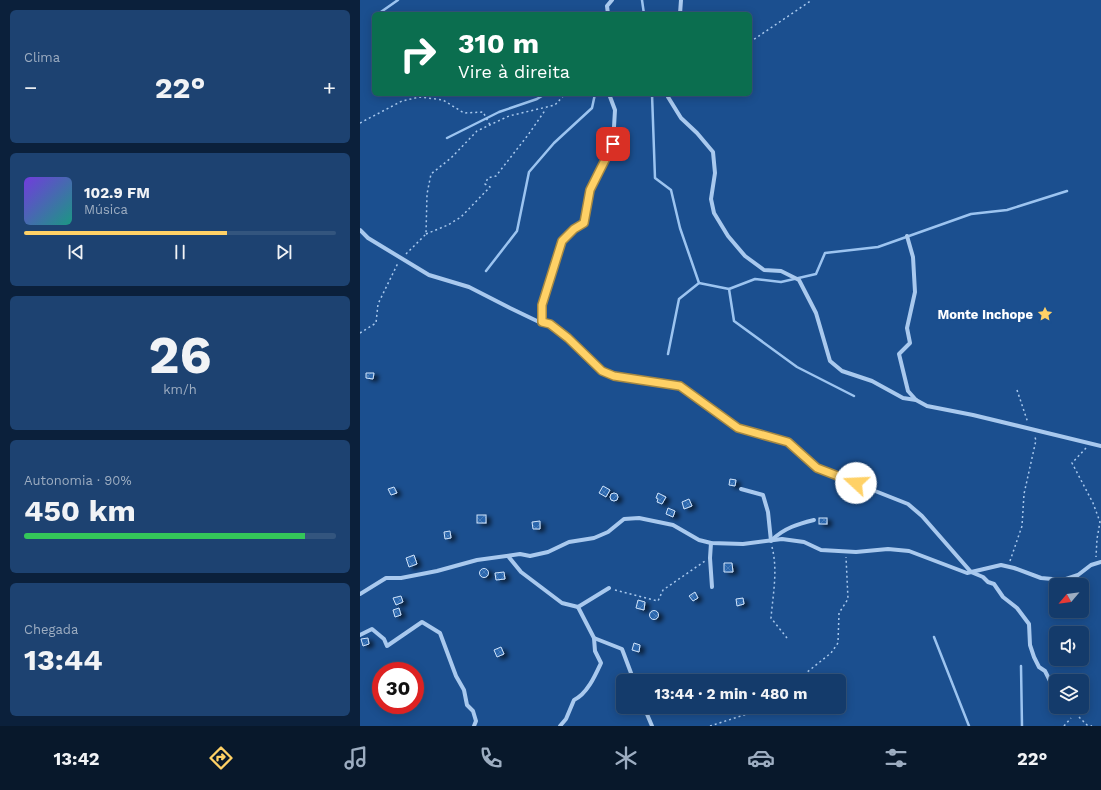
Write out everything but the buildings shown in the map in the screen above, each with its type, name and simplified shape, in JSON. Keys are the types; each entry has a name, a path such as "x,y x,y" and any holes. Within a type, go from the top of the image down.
{"street":[{"path":"608,12 607,6 612,0"},
{"path":"680,0 680,12"},
{"path":"542,322 542,305 562,241 574,229 584,223 590,190 613,144 615,110 610,96"},
{"path":"668,96 681,118 698,133 714,152 715,173 711,199 714,213 728,236 745,256 764,270 781,271 799,280 816,313 830,361 842,371 872,381 902,398 916,400"},
{"path":"360,230 368,238 429,275 469,287 510,308 550,324 568,338 602,371 614,376 680,386 738,428 788,442 817,468 908,504 922,516 971,572"},
{"path":"907,236 913,257 915,292 907,328 910,343 899,354 908,391 916,400 927,406 947,412 972,415 1101,446"},
{"path":"741,489 763,495 768,512 771,541"},
{"path":"360,594 386,578 401,578 448,569 477,560 520,554 530,556 548,552 569,542 594,538 608,532 624,520 639,518 672,525 700,540 711,543 743,544 782,539 804,542 821,550 846,551 888,548 909,550 958,570 971,572 994,584 1003,597 1017,608 1029,624 1030,645 1034,657 1039,667 1045,672 1049,680"},
{"path":"771,541 781,532 798,524 814,520"},
{"path":"711,543 710,558 712,587"},
{"path":"508,556 521,572 562,603 578,606 609,588"},
{"path":"971,572 1001,565 1008,566 1041,578 1062,580 1078,575 1095,563 1101,562"},
{"path":"560,726 566,719 574,700 580,698 601,663 594,651 594,638 578,606"},
{"path":"360,635 372,629 384,639 387,646 422,622 440,633 456,676 464,690 466,705 472,711 476,721 474,726"},
{"path":"594,638 622,649 631,674"},
{"path":"647,714 652,726"}],"path":[{"path":"752,41 812,0"},
{"path":"426,234 427,194 431,174 451,158 477,131 509,116 555,106 563,96"},
{"path":"360,123 402,101 420,97 443,100 464,113 483,112 490,125"},
{"path":"360,333 376,323 378,304 387,281 401,259 426,234 448,225 461,217 490,187 485,184 488,178 496,176 528,135 546,108"},
{"path":"1008,566 1022,526 1024,494 1036,440 1030,428 1017,390"},
{"path":"1091,443 1072,463 1093,503 1100,522 1095,563"},
{"path":"771,541 776,559 771,618 787,638"},
{"path":"805,674 831,653 838,643 839,613 848,599 846,551"},
{"path":"609,588 658,601 663,590 672,582 710,558"},
{"path":"710,726 746,714"},
{"path":"1064,726 1074,714"},
{"path":"1076,714 1087,725 1092,726"}],"waterway":[{"path":"381,12 398,0"},
{"path":"642,0 644,12"},
{"path":"447,138 499,112 542,96"},
{"path":"486,271 517,231 529,172 554,143 592,108 595,96"},
{"path":"652,96 655,178 671,190 680,228 699,283 679,299 668,354"},
{"path":"729,289 755,279 781,282 816,274 825,253 878,247 971,214 1007,210 1067,191"},
{"path":"699,283 729,289 734,321 797,367 854,396"},
{"path":"934,637 969,726"},
{"path":"1021,666 1022,726"}],"place":[{"name":"Monte Inchope","path":"1045,314"}],"route":[{"path":"613,144 590,190 584,223 574,229 562,241 542,305 542,322 550,324 568,338 602,371 614,376 680,386 738,428 788,442 817,468 856,483"}]}
